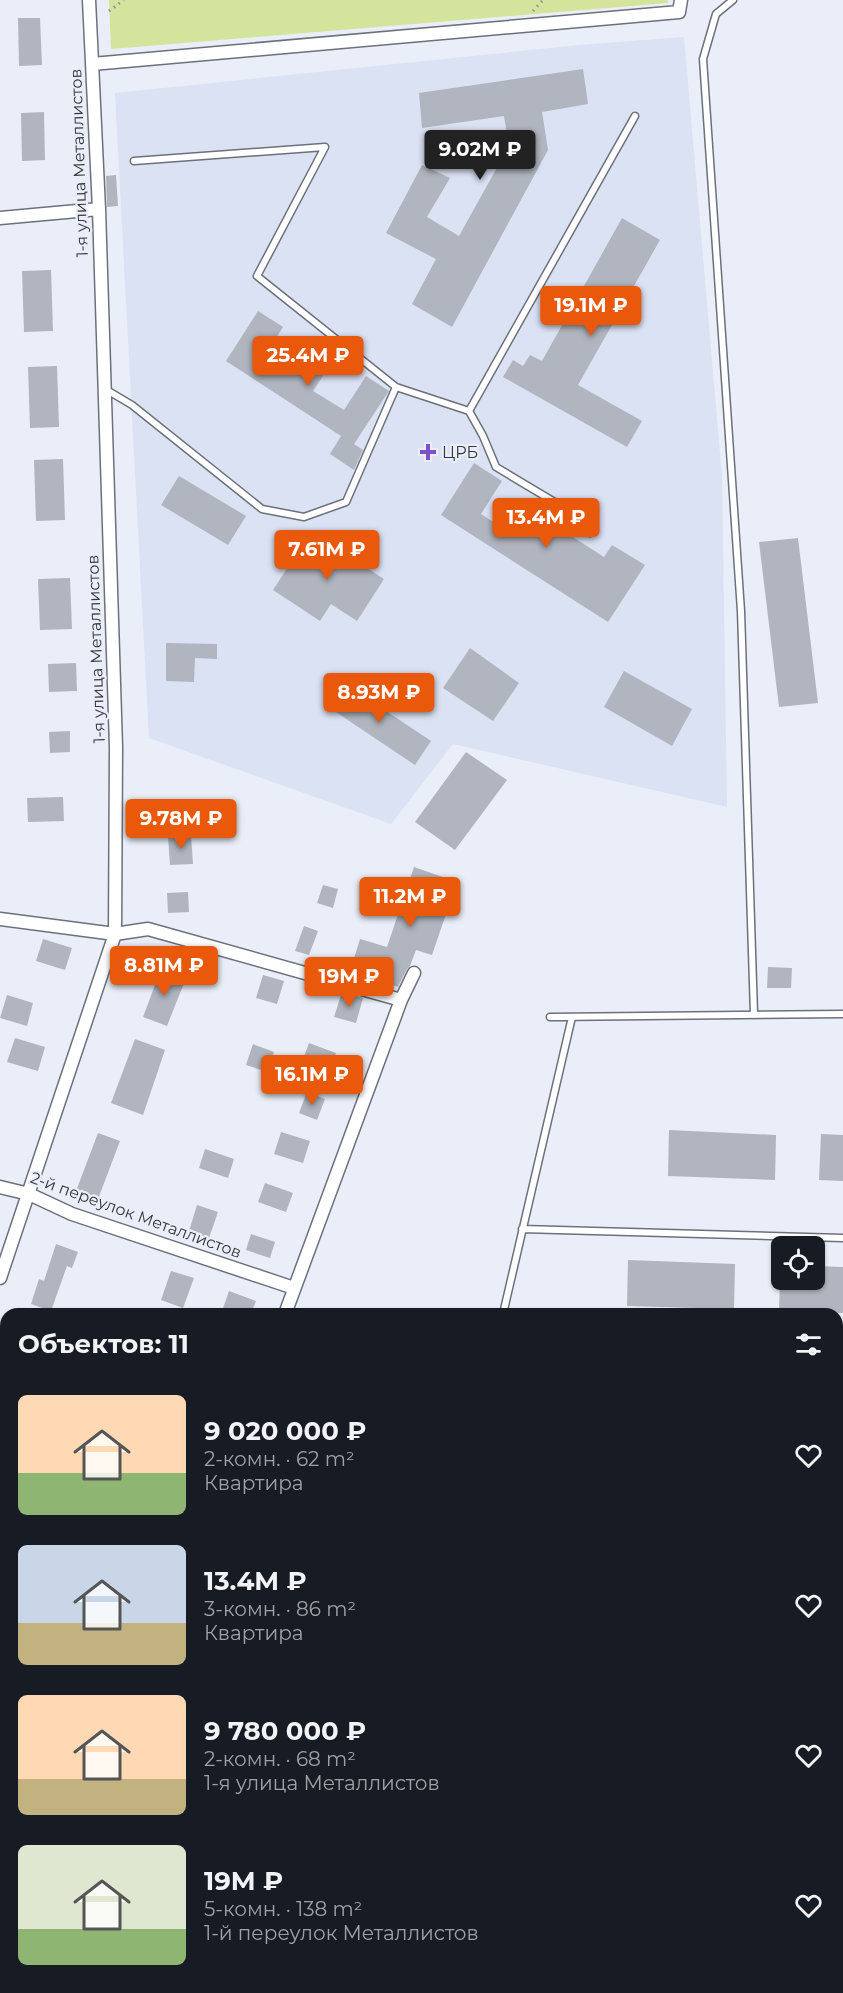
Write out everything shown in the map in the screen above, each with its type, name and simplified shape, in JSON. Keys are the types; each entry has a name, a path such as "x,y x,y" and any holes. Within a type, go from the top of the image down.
{"street":[{"name":"1-я улица Металлистов","path":"0,1278 115,934 116,747 99,208 88,0"},
{"path":"92,64 680,6"},
{"path":"0,218 99,208"},
{"path":"0,919 115,934 148,928 401,1000"},
{"path":"287,1308 401,1000 414,973"},
{"name":"2-й переулок Металлистов","path":"0,1187 29,1194 72,1214 294,1288"}],"lane":[{"path":"733,0 716,14 703,59 741,611 754,1014"},
{"path":"469,411 635,116"},
{"path":"134,161 325,147 257,276 396,387 469,411 496,467 578,516 590,533"},
{"path":"104,388 132,405 262,509 304,517 346,502 396,387"},
{"path":"550,1017 843,1014"},
{"path":"504,1308 572,1017"},
{"path":"522,1229 843,1238"}],"path":[{"path":"109,11 124,0"}],"shaded area":[{"name":"ЦРБ","path":"684,37 722,476 727,807 453,744 391,824 149,738 115,93 579,45"}],"green space":[{"path":"109,0 668,0 668,3 111,49"}],"building":[{"path":"18,18 40,18 42,65 19,66"},
{"path":"583,69 588,104 542,112 548,150 452,327 412,304 436,259 386,233 422,165 450,178 427,217 459,236 509,146 504,116 422,128 419,93"},
{"path":"44,112 45,160 22,161 21,113"},
{"path":"116,175 118,206 107,207 106,176"},
{"path":"622,218 660,240 578,385 642,421 627,447 503,377 513,360 523,366 530,355 542,361"},
{"path":"51,270 53,331 24,332 22,271"},
{"path":"258,311 283,327 265,356 294,375 313,346 334,359 313,391 344,410 366,376 389,391 354,444 363,450 354,470 330,454 341,436 226,361"},
{"path":"57,366 59,427 30,428 28,367"},
{"path":"63,459 65,520 36,521 34,460"},
{"path":"474,463 502,481 481,514 510,533 526,507 604,557 612,545 645,565 608,622 441,515"},
{"path":"179,476 246,516 228,545 161,505"},
{"path":"311,532 384,579 357,621 331,604 320,621 273,590"},
{"path":"798,538 818,703 779,707 759,542"},
{"path":"70,578 72,629 40,630 38,579"},
{"path":"166,643 217,644 217,659 195,658 194,682 166,681"},
{"path":"470,648 519,683 493,721 443,688"},
{"path":"76,663 77,691 49,692 48,664"},
{"path":"624,671 692,709 672,746 604,707"},
{"path":"343,682 431,741 415,765 327,706"},
{"path":"70,731 70,752 50,753 49,732"},
{"path":"466,752 507,780 455,850 415,822"},
{"path":"63,797 64,821 28,822 27,798"},
{"path":"191,835 193,864 170,865 168,837"},
{"path":"414,867 457,882 432,955 416,950 398,987 376,979 378,973 352,965 360,939 387,947"},
{"path":"323,885 338,889 333,908 317,903"},
{"path":"188,892 189,912 168,913 167,893"},
{"path":"304,926 318,931 309,955 295,951"},
{"path":"43,939 72,948 65,970 36,961"},
{"path":"768,967 792,968 791,988 767,988"},
{"path":"161,969 186,978 167,1026 143,1017"},
{"path":"263,975 284,981 277,1004 256,998"},
{"path":"342,992 363,998 356,1023 334,1017"},
{"path":"7,995 33,1003 27,1026 0,1018"},
{"path":"15,1038 45,1047 38,1071 7,1062"},
{"path":"135,1039 165,1050 143,1115 111,1103"},
{"path":"309,1043 336,1053 329,1072 302,1062"},
{"path":"253,1044 274,1052 267,1072 246,1065"},
{"path":"307,1092 325,1099 317,1120 299,1113"},
{"path":"669,1130 776,1135 775,1180 668,1176"},
{"path":"281,1132 310,1141 303,1163 274,1154"},
{"path":"98,1133 120,1141 98,1199 76,1191"},
{"path":"821,1134 843,1135 843,1181 819,1180"},
{"path":"205,1149 234,1159 228,1178 199,1168"},
{"path":"265,1183 293,1193 286,1212 258,1202"},
{"path":"197,1205 218,1212 209,1238 189,1231"},
{"path":"251,1234 275,1242 270,1258 246,1250"},
{"path":"56,1244 78,1252 72,1268 67,1266 52,1308 31,1304 39,1279 44,1281"},
{"path":"628,1260 735,1264 734,1308 627,1306"},
{"path":"825,1266 843,1267 843,1308 779,1308 780,1290 825,1290"},
{"path":"171,1271 194,1278 183,1308 161,1300"},
{"path":"229,1291 256,1301 253,1308 223,1308"}],"place":[{"name":"ЦРБ","path":"428,452"}]}
